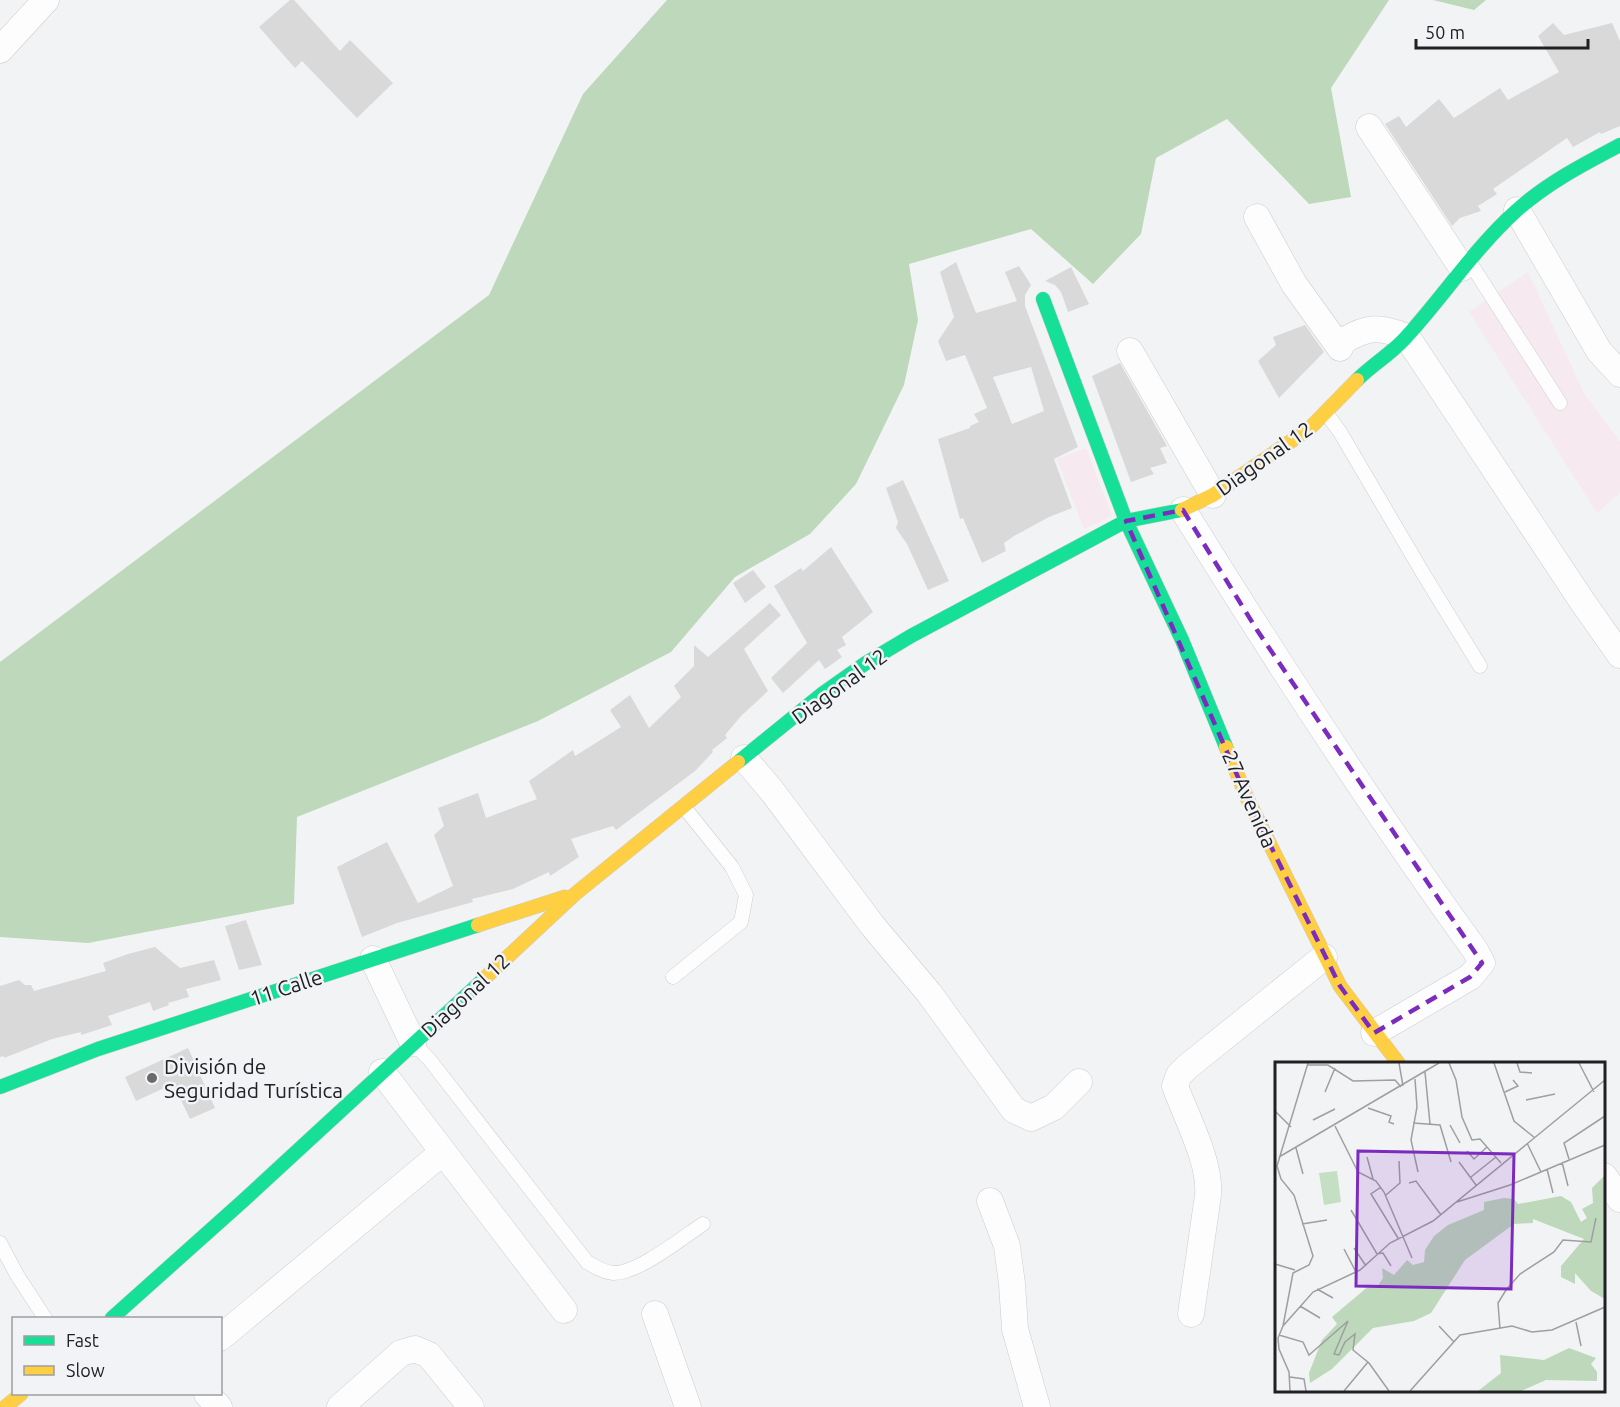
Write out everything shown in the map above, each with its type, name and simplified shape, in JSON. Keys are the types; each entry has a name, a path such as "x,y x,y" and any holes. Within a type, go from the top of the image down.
{"main road":[{"name":"Diagonal 12","path":"127,1314 413,1042 575,894 822,694 866,663 911,636 1126,521 1183,510 1213,495 1267,459 1310,428 1361,376 1407,337 1465,265 1517,210 1575,169 1619,149"},
{"name":"27 Avenida","path":"1043,299 1126,521 1182,640 1248,800 1340,986 1397,1062"},
{"name":"11 Calle","path":"0,1087 98,1049 575,894"},
{"path":"4,1407 20,1395"}],"street":[{"path":"0,50 46,0"},
{"path":"1369,127 1465,265"},
{"path":"1517,210 1599,351 1620,374"},
{"path":"1257,217 1294,284 1361,376"},
{"path":"1340,348 1343,340 1371,328 1389,330 1407,337 1620,655"},
{"path":"1130,351 1213,495"},
{"path":"1183,510 1283,669 1482,963 1470,976 1374,1033"},
{"path":"744,758 772,791 872,925 929,993 1014,1110 1031,1118 1054,1107 1079,1082"},
{"path":"1191,1314 1208,1195 1208,1179 1174,1086 1179,1075 1187,1067 1324,957"},
{"path":"373,959 413,1042"},
{"path":"382,1072 564,1310"},
{"path":"222,1336 443,1152"},
{"path":"1605,1177 1620,1199"},
{"path":"990,1201 1007,1246 1015,1329 1036,1407"},
{"path":"655,1314 688,1407"},
{"path":"340,1407 401,1353 416,1349 429,1354 471,1407"},
{"path":"208,1395 219,1407"}],"lane":[{"path":"1465,265 1560,403"},
{"path":"1326,413 1340,432 1480,666"},
{"path":"673,977 741,922 746,895 732,867 684,807"},
{"path":"413,1042 429,1059 587,1262 600,1270 614,1273 627,1271 640,1266 703,1224"},
{"path":"0,1243 17,1275 44,1317"}],"highlighted area":[{"path":"1183,510 1257,630 1482,963 1470,977 1374,1033 1340,986 1248,800 1126,521"}],"shaded area":[{"path":"1528,272 1584,393 1620,442 1620,493 1597,513 1469,312"},
{"path":"1086,448 1112,516 1084,529 1057,459"}],"green space":[{"path":"667,0 1389,0 1331,88 1351,197 1309,204 1227,119 1156,158 1141,234 1093,284 1031,229 909,264 918,320 904,385 856,484 810,534 735,577 671,652 538,721 297,817 294,904 88,943 0,937 0,662 489,295 583,94"},
{"path":"1433,0 1486,0 1474,10"}],"building":[{"path":"290,0 294,0 340,51 350,40 393,83 357,118 302,61 295,68 259,27"},
{"path":"1553,23 1564,35 1612,23 1620,41 1620,126 1601,134 1600,132 1573,147 1567,138 1493,189 1497,194 1478,206 1481,211 1460,218 1452,226 1385,124 1399,116 1406,127 1439,99 1454,118 1500,88 1508,100 1559,72 1538,36"},
{"path":"956,262 976,313 1017,301 1005,272 1019,266 1031,285 1025,295 1025,306 1078,447 1054,459 1072,508 1049,517 1014,536 1004,543 1006,551 982,563 963,518 960,519 938,439 970,428 979,422 974,414 987,408 965,355 946,361 938,341 954,317 940,272","holes":["1031,367 1044,411 1012,424 993,377"]},
{"path":"1071,267 1089,304 1068,312 1061,292 1055,285 1045,281"},
{"path":"1305,325 1324,352 1279,398 1258,361 1276,345 1273,337"},
{"path":"1120,363 1167,446 1160,448 1167,463 1150,468 1154,474 1131,482 1092,376"},
{"path":"903,480 949,581 928,590 907,544 896,528 898,522 886,488"},
{"path":"831,547 873,612 842,637 846,645 837,650 842,657 825,669 819,660 783,693 771,678 807,643 774,586 801,568 803,571"},
{"path":"753,570 766,587 745,603 733,583"},
{"path":"770,603 781,615 744,649 768,691 741,716 725,735 727,738 712,750 713,752 695,771 616,830 613,826 571,839 579,857 550,876 549,872 513,889 472,899 473,902 397,923 362,937 337,867 387,842 418,903 453,886 434,835 444,826 438,808 478,793 486,818 537,799 529,781 573,750 575,756 621,727 610,710 630,695 649,728 681,697 674,686 694,666 694,645 708,657"},
{"path":"246,920 262,965 239,970 225,926"},
{"path":"155,947 180,968 214,960 221,980 186,989 189,997 168,1003 169,1005 153,1011 150,1002 108,1016 112,1025 81,1035 81,1032 52,1039 4,1058 4,1056 0,1057 0,986 19,980 25,985 31,985 34,991 106,971 103,963"},
{"path":"188,1048 215,1108 190,1119 173,1084 136,1101 125,1077"}],"traffic: fast":[{"path":"1357,380 1402,341 1487,240 1516,211 1553,183 1620,145"},
{"path":"1043,299 1126,521 1182,640 1226,747"},
{"path":"738,762 822,694 866,663 911,636 1126,521 1182,510"},
{"path":"0,1087 98,1049 478,925"},
{"path":"113,1317 485,978"}],"traffic: slow":[{"path":"1182,510 1213,495 1310,428 1357,380"},
{"path":"1226,747 1248,800 1340,986 1397,1062"},
{"path":"485,978 575,894 738,762"},
{"path":"478,925 565,897"},
{"path":"5,1407 20,1395"}],"place":[{"name":"División de Seguridad Turística","path":"152,1078"}]}
